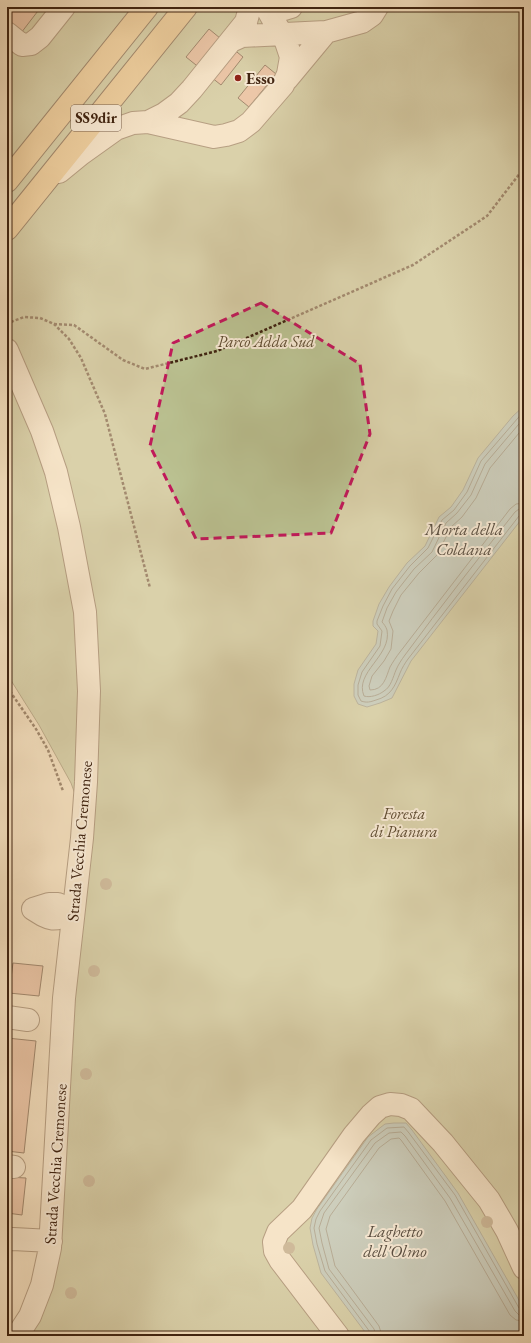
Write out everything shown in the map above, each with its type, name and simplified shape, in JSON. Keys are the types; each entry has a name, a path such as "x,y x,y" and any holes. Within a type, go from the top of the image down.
{"highway":[{"name":"SS9dir","path":"7,181 147,7"},
{"name":"SS9dir","path":"7,229 186,7"}],"street":[{"path":"7,33 22,45 31,44 40,37 64,7"},
{"path":"148,122 164,114 179,103 192,89 246,22 250,7"},
{"path":"267,7 281,10 291,7"},
{"path":"267,7 286,42 291,57 288,74 283,85"},
{"path":"230,41 242,36 326,32 362,22 372,14 377,7"},
{"path":"41,187 81,154 116,129 133,123 148,122 214,137 239,131 250,122 283,85 326,32"},
{"name":"Strada Vecchia Cremonese","path":"8,352 42,431 56,472 69,527 85,612 90,691 86,782 64,998 51,1241 42,1284 30,1316 17,1336"},
{"path":"7,1017 28,1020"},
{"path":"338,1336 280,1260 275,1251 274,1242 278,1232 302,1209 354,1135 380,1107 390,1104 401,1104 411,1109 443,1142 489,1200 507,1231 524,1268"},
{"path":"9,1238 51,1241"}],"path":[{"path":"7,325 24,317 40,318 54,324 74,325 123,360 145,369 217,351 413,265 487,216 524,168"},
{"path":"54,324 69,339 81,358 105,414 150,588"},
{"path":"7,687 36,729 48,750 65,794"}],"highlighted area":[{"path":"261,303 360,364 370,434 331,533 196,539 150,446 173,343"}],"green space":[{"name":"Parco Adda Sud","path":"7,7 524,7 524,1336 27,1336 40,1312 83,816 71,783 39,725 7,674"}],"water":[{"name":"Morta della Coldana","path":"524,406 524,516 411,661 392,698 367,707 358,704 354,696 354,684 358,670 376,644 378,631 373,626 373,621 379,604 389,587 407,563 425,546 439,517 451,507 463,490 478,458 513,416"},
{"name":"Laghetto dell'Olmo","path":"406,1123 458,1193 524,1309 524,1336 368,1336 321,1273 310,1228 312,1218 368,1137 385,1124"}],"building":[{"path":"16,7 41,7 21,33 7,22 7,18"},
{"path":"209,29 243,57 221,85 186,57"},
{"path":"265,65 276,74 249,107 238,98"},
{"path":"13,963 43,966 39,996 9,993"},
{"path":"7,1038 36,1041 24,1153 7,1151"},
{"path":"7,1177 26,1178 22,1215 7,1213"}],"place":[{"name":"Esso","path":"238,78"}],"park label":[{"name":"Foresta di Pianura","path":"404,822"}]}
